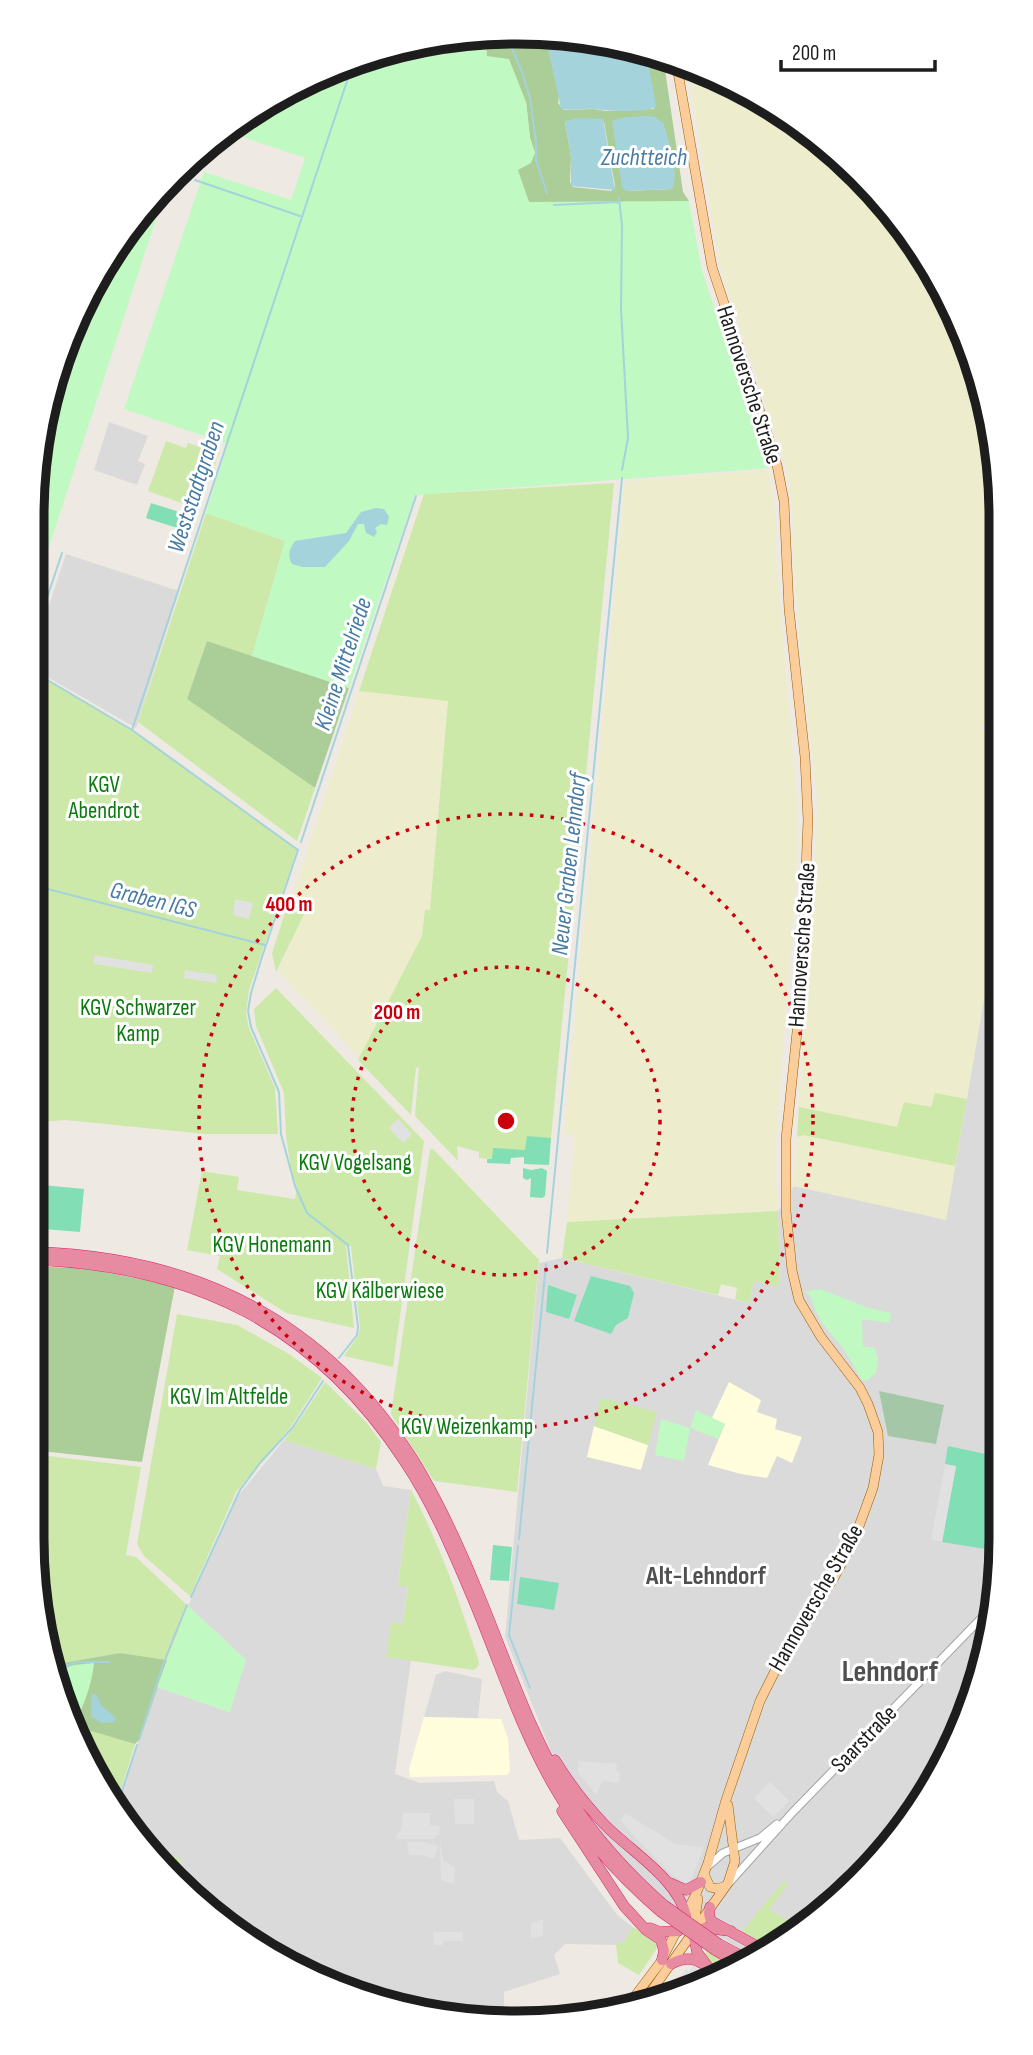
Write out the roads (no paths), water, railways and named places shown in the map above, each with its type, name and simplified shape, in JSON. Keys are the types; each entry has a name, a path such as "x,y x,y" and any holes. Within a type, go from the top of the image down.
{"highway":[{"path":"44,1253 118,1259 189,1282 258,1309 306,1341 342,1371 384,1418 418,1467 449,1525 527,1715 557,1777 588,1825 662,1908"},
{"path":"44,1261 91,1263 172,1276"},
{"path":"189,1282 254,1315 302,1347 351,1392 396,1448 442,1528 523,1725 552,1784 577,1822 606,1859 662,1908 732,1959"},
{"path":"527,1715 534,1720 553,1758 587,1804 679,1897 686,1928 697,1952 708,1967"},
{"path":"552,1784 555,1799 609,1885 637,1921 662,1942 666,1959 689,1958 711,1969"},
{"path":"666,1881 677,1888 686,1889 703,1877"},
{"path":"708,1909 710,1919 757,1946"},
{"path":"637,1921 660,1932 686,1928 731,1931"},
{"path":"717,1947 738,1956"}],"main road":[{"name":"Hannoversche Straße","path":"678,73 712,267 774,454 784,501 790,630 805,757 808,820 802,981 786,1139 786,1211 792,1270 799,1300 821,1337 860,1388 874,1417 879,1443 876,1479 857,1532 835,1576 774,1671 760,1701 686,1928"},
{"name":"Hannoversche Straße","path":"686,1928 708,1909 727,1884 734,1867 728,1808 732,1786"},
{"path":"703,1877 712,1888 718,1889 727,1884"},
{"path":"649,1992 686,1928"},
{"path":"636,1996 666,1959"}],"street":[{"name":"Saarstraße","path":"727,1884 792,1813 982,1617"},
{"name":"Saarstraße","path":"703,1877 714,1858 754,1841 792,1813"},
{"name":"Saarstraße","path":"768,1840 771,1829"}],"water":[{"path":"548,45 609,53 648,63 656,107 626,111 561,109"},
{"name":"Zuchtteich","path":"655,117 663,123 672,156 674,182 672,189 626,191 622,187 612,121"},
{"name":"Zuchtteich","path":"579,118 603,119 615,190 571,186 571,157 565,121"},
{"path":"384,509 389,517 387,525 381,524 375,528 377,532 374,537 366,533 364,524 358,524 349,541 325,567 292,564 289,552 295,541 346,533 361,512"},
{"path":"96,1694 101,1705 116,1718 114,1722 102,1723 91,1717 92,1695"}],"waterway":[{"path":"510,44 530,98 536,160 547,193"},
{"name":"Weststadtgraben","path":"298,850 132,730 349,75"},
{"path":"195,180 300,216"},
{"name":"Neuer Graben Lehndorf","path":"619,198 622,225 621,309 628,438 622,470"},
{"path":"554,205 619,202"},
{"name":"Neuer Graben Lehndorf","path":"547,1253 622,478"},
{"name":"Kleine Mittelriede","path":"301,842 416,496"},
{"path":"44,607 62,553"},
{"path":"44,678 132,730"},
{"name":"Kleine Mittelriede","path":"298,850 261,960 248,1011 251,1027 279,1092 281,1134 295,1186 307,1213 348,1245 358,1327 357,1335 339,1358"},
{"name":"Graben IGS","path":"44,888 265,945"},
{"name":"Neuer Graben Lehndorf","path":"519,1539 546,1264"},
{"name":"Kleine Mittelriede","path":"191,1597 240,1490 293,1427 323,1381"},
{"name":"Neuer Graben Lehndorf","path":"518,1546 509,1635 530,1688"},
{"name":"Kleine Mittelriede","path":"139,1740 164,1662 187,1605"},
{"path":"62,1667 79,1662 109,1662"},
{"name":"Kleine Mittelriede","path":"120,1796 137,1745"}],"district":[{"name":"Alt-Lehndorf","path":"706,1576"},
{"name":"Lehndorf","path":"890,1672"}],"park label":[{"name":"KGV Abendrot","path":"104,798"},
{"name":"KGV Schwarzer Kamp","path":"138,1021"},
{"name":"KGV Vogelsang","path":"355,1163"},
{"name":"KGV Honemann","path":"272,1245"},
{"name":"KGV Kälberwiese","path":"380,1291"},
{"name":"KGV Im Altfelde","path":"229,1397"},
{"name":"KGV Weizenkamp","path":"467,1427"}]}
